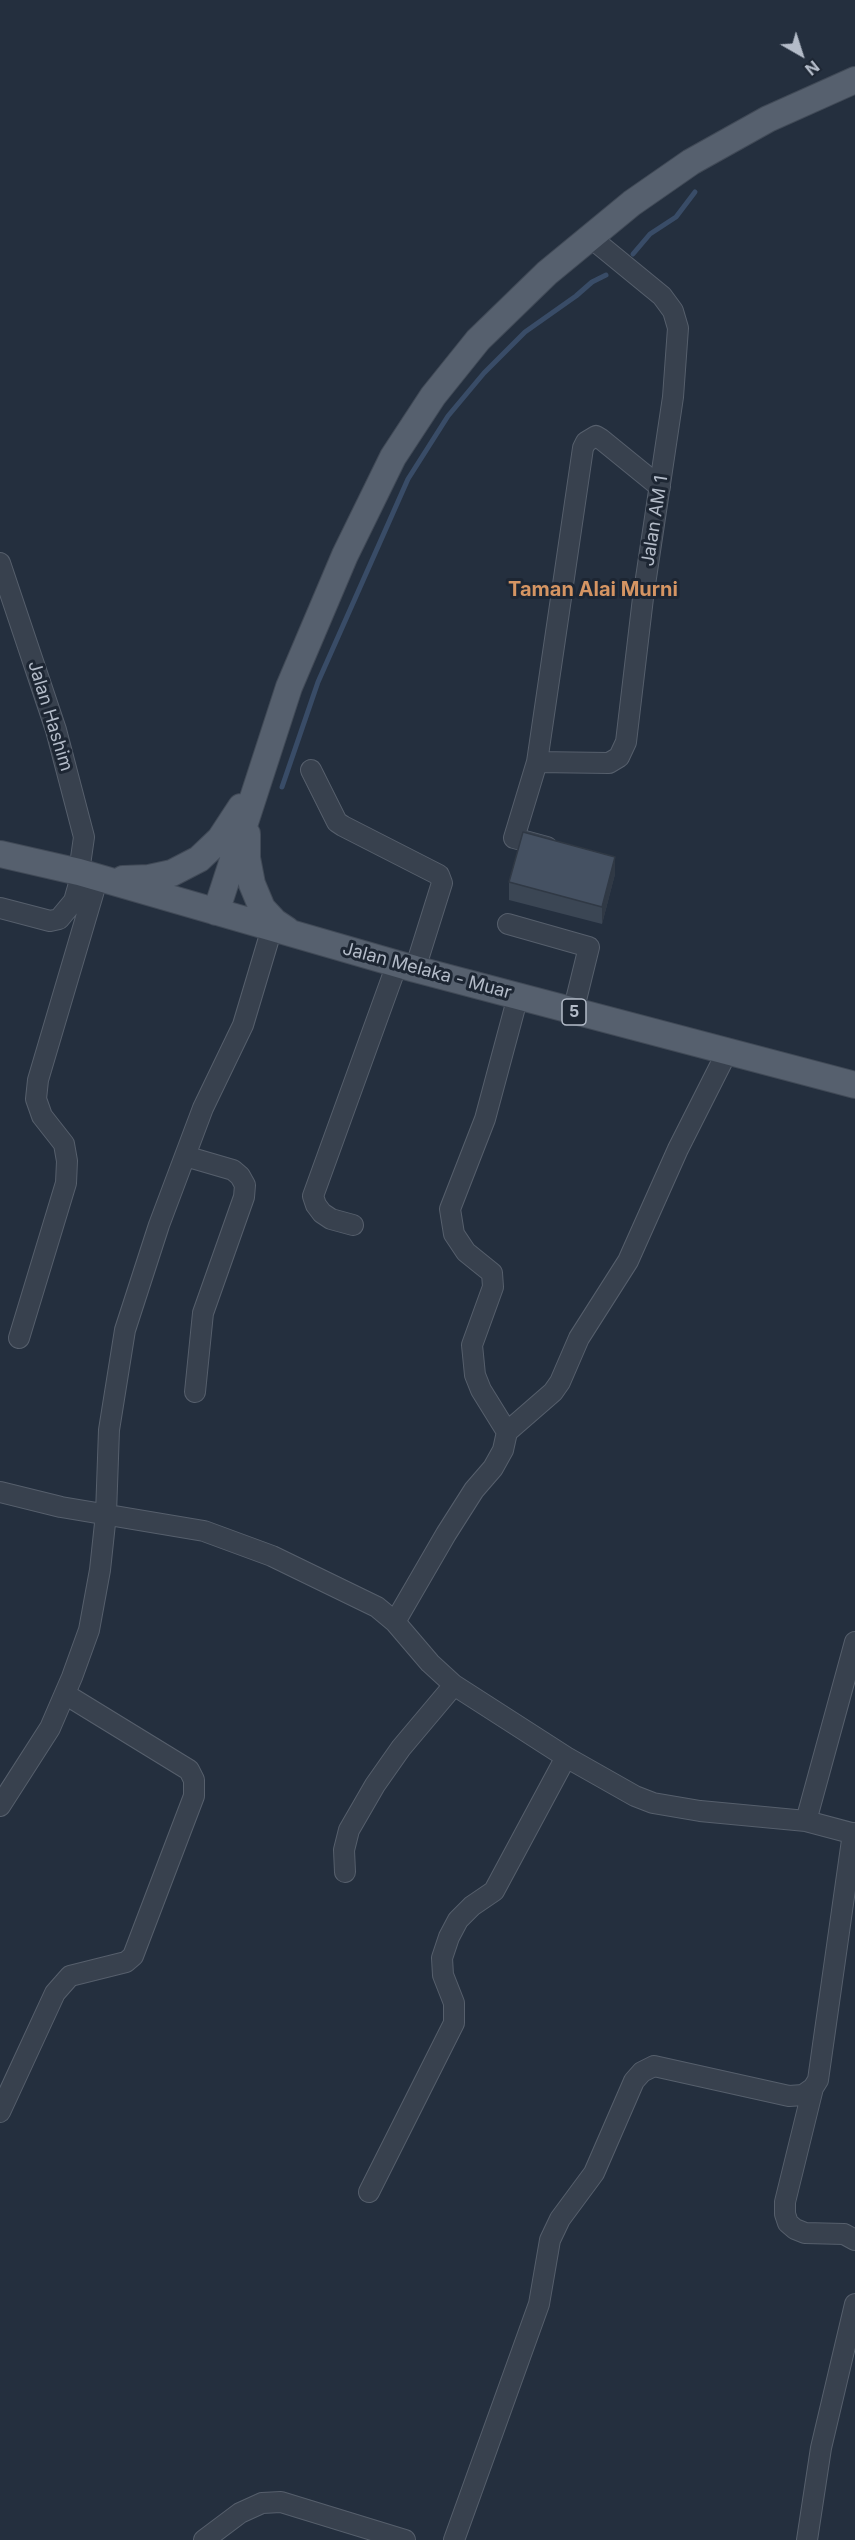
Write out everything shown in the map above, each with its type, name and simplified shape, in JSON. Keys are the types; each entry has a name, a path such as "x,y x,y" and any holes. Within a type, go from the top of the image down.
{"main road":[{"path":"216,912 289,687 345,555 393,457 433,396 478,340 547,273 632,203 691,162 768,119 855,80"},
{"path":"91,875 149,878 172,873 199,859 220,839 258,782"},
{"path":"246,818 247,858 252,884 262,908 284,931"},
{"name":"Jalan Melaka - Muar","path":"0,854 91,875 406,966 855,1085"}],"street":[{"name":"Jalan AM 1","path":"537,762 609,763 619,757 626,742 643,598 672,397 678,328 673,311 662,296 590,237"},
{"path":"568,852 514,838 537,762 583,448 586,442 596,436 601,439 660,487"},
{"name":"Jalan Hashim","path":"0,563 56,729 84,837 91,875 38,1080 36,1099 42,1116 64,1144 68,1161 66,1184 19,1338"},
{"path":"311,770 338,822 439,875 442,883 406,966 314,1196 316,1205 322,1213 331,1219 352,1226"},
{"path":"0,908 50,921 59,919 82,903"},
{"path":"508,924 589,947 573,1011"},
{"path":"0,1806 50,1728 89,1630 100,1570 106,1514 109,1430 125,1330 159,1225 202,1108 243,1025 284,931"},
{"path":"507,1432 481,1390 476,1375 472,1345 493,1287 492,1273 466,1252 454,1234 450,1209 485,1119 518,996"},
{"path":"395,1622 474,1490 493,1468 503,1450 507,1432 553,1392 560,1382 579,1338 628,1261 678,1149 726,1052"},
{"path":"185,1156 233,1170 245,1185 244,1197 203,1313 195,1392"},
{"path":"0,1492 204,1531 272,1556 377,1607 395,1622 430,1663 454,1685 566,1757 635,1796 653,1803 700,1811 806,1821 854,1833 818,2080 813,2088 785,2202 785,2214 788,2223 805,2233 844,2234 855,2240"},
{"path":"806,1821 855,1642"},
{"path":"345,1872 344,1850 349,1830 366,1800 402,1748 454,1685"},
{"path":"0,2112 55,1993 70,1976 126,1962 133,1956 194,1796 194,1780 189,1770 65,1694"},
{"path":"369,2192 447,2042 454,2023 454,2004 443,1975 442,1958 449,1937 458,1920 472,1906 495,1891 566,1757"},
{"path":"454,2540 539,2304 550,2240 560,2219 594,2173 634,2081 642,2072 654,2066 789,2096 803,2095 813,2088"},
{"path":"807,2540 821,2448 855,2304"},
{"path":"204,2540 240,2513 262,2503 281,2502 405,2540"}],"building":[{"path":"523,832 615,857 602,907 509,882"}],"waterway":[{"path":"633,254 650,234 676,217 695,192"},
{"path":"282,787 318,682 408,479 448,416 484,373 525,332 592,282 606,275"}],"district":[{"name":"Taman Alai Murni","path":"593,590"}]}
